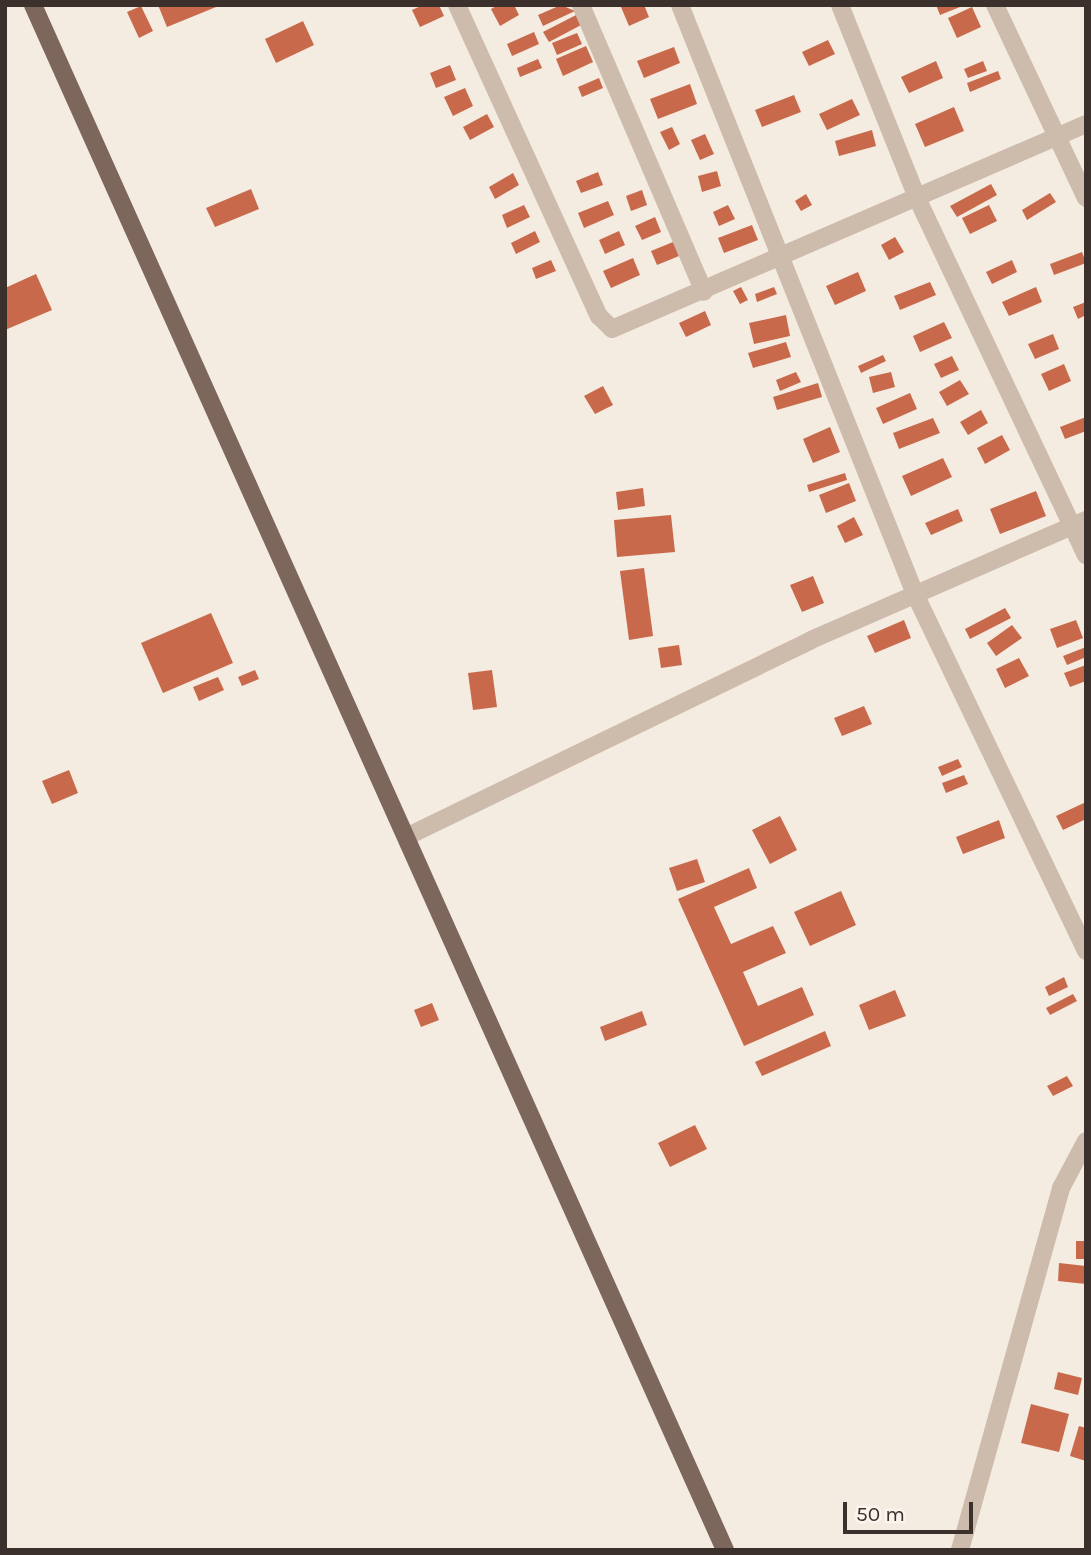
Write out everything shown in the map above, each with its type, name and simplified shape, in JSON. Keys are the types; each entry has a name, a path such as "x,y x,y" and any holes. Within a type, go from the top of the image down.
{"main road":[{"path":"33,5 408,836 725,1550"}],"street":[{"path":"457,5 604,327 621,327 783,260 1086,124"},
{"path":"580,5 704,292"},
{"path":"680,5 915,594 1086,951"},
{"path":"840,5 918,200 1079,523 1086,555"},
{"path":"995,5 1086,198"},
{"path":"408,836 915,594 1079,523"},
{"path":"960,1550 1061,1188 1086,1141"}],"building":[{"path":"158,5 221,5 167,27"},
{"path":"423,5 439,5 444,16 420,27 412,10"},
{"path":"498,5 514,5 519,15 500,26 491,9"},
{"path":"561,5 575,11 543,26 538,15"},
{"path":"644,5 649,17 629,26 621,7"},
{"path":"936,5 965,5 940,15"},
{"path":"141,6 153,31 139,38 127,12"},
{"path":"972,7 981,27 957,38 948,18"},
{"path":"578,14 583,24 549,42 543,32"},
{"path":"303,21 314,45 276,63 265,39"},
{"path":"534,32 539,44 512,56 507,44"},
{"path":"577,33 582,44 557,55 552,43"},
{"path":"828,40 835,54 809,66 802,52"},
{"path":"586,46 593,62 563,76 556,59"},
{"path":"674,47 680,63 644,78 637,61"},
{"path":"538,59 542,68 520,77 517,68"},
{"path":"936,61 943,78 909,93 901,77"},
{"path":"983,61 987,71 968,78 964,69"},
{"path":"450,65 456,80 436,88 430,73"},
{"path":"998,71 1001,79 970,92 967,83"},
{"path":"599,78 603,88 582,97 578,87"},
{"path":"690,84 697,104 658,119 650,99"},
{"path":"465,88 473,106 453,116 444,97"},
{"path":"794,95 801,112 762,127 755,110"},
{"path":"852,99 860,115 827,130 819,114"},
{"path":"954,107 964,131 925,147 915,124"},
{"path":"487,114 494,127 470,140 463,127"},
{"path":"672,127 680,144 669,150 660,132"},
{"path":"872,130 876,146 839,156 835,141"},
{"path":"705,134 714,154 700,160 691,140"},
{"path":"717,171 721,186 702,192 698,176"},
{"path":"598,172 603,185 581,193 576,181"},
{"path":"513,173 519,185 495,199 489,187"},
{"path":"991,184 997,195 957,217 950,206"},
{"path":"251,189 259,209 215,227 206,208"},
{"path":"642,190 647,205 631,211 626,196"},
{"path":"1050,193 1056,202 1027,220 1022,210"},
{"path":"806,194 812,205 801,211 795,201"},
{"path":"608,201 614,215 584,228 578,213"},
{"path":"524,205 530,217 507,228 502,215"},
{"path":"728,205 735,219 719,226 713,212"},
{"path":"989,205 997,221 970,234 962,218"},
{"path":"655,217 661,232 642,240 635,226"},
{"path":"752,225 758,240 724,253 718,238"},
{"path":"535,231 540,242 516,254 511,243"},
{"path":"619,231 625,245 605,254 599,240"},
{"path":"895,237 904,252 889,260 881,245"},
{"path":"673,242 679,256 657,265 651,251"},
{"path":"1082,252 1086,263 1054,275 1050,264"},
{"path":"633,258 640,275 611,288 603,271"},
{"path":"551,260 556,271 536,279 532,268"},
{"path":"1012,260 1017,272 992,284 986,272"},
{"path":"858,272 866,291 835,305 826,286"},
{"path":"36,274 52,310 5,330 5,288"},
{"path":"930,282 936,295 900,310 894,296"},
{"path":"741,287 748,300 740,304 733,291"},
{"path":"774,287 777,294 757,302 755,294"},
{"path":"1036,287 1042,302 1009,316 1002,302"},
{"path":"1086,302 1086,315 1078,319 1073,307"},
{"path":"705,311 711,325 686,337 679,323"},
{"path":"786,315 790,336 754,344 749,323"},
{"path":"944,322 952,338 920,352 913,336"},
{"path":"1053,334 1059,349 1035,359 1028,344"},
{"path":"786,342 791,357 753,368 748,353"},
{"path":"883,355 886,361 861,373 858,366"},
{"path":"952,356 959,370 941,378 934,364"},
{"path":"1064,364 1071,381 1049,391 1041,374"},
{"path":"796,372 801,382 780,391 776,380"},
{"path":"891,372 895,387 873,393 869,377"},
{"path":"960,380 969,394 947,406 939,392"},
{"path":"818,383 822,397 777,410 773,397"},
{"path":"603,386 613,405 595,414 584,396"},
{"path":"910,393 917,409 883,424 876,408"},
{"path":"981,410 988,423 968,435 960,422"},
{"path":"1086,417 1086,431 1065,439 1060,427"},
{"path":"933,418 940,433 899,449 893,433"},
{"path":"830,427 840,452 813,463 803,439"},
{"path":"1002,435 1010,450 985,464 977,448"},
{"path":"943,458 952,477 911,496 902,476"},
{"path":"845,473 847,480 809,492 807,485"},
{"path":"849,483 856,501 826,513 819,495"},
{"path":"643,488 645,506 618,510 616,492"},
{"path":"1036,491 1046,516 1000,534 990,509"},
{"path":"958,509 963,521 931,535 925,523"},
{"path":"671,515 675,552 617,557 614,520"},
{"path":"854,517 863,535 845,543 837,526"},
{"path":"644,568 653,636 629,640 620,571"},
{"path":"813,576 824,603 802,612 790,585"},
{"path":"1005,608 1011,618 970,639 965,629"},
{"path":"211,613 233,663 163,693 141,643"},
{"path":"904,620 911,638 875,653 867,636"},
{"path":"1076,620 1083,638 1057,648 1050,629"},
{"path":"1012,625 1022,638 996,656 987,643"},
{"path":"679,645 682,665 661,668 658,648"},
{"path":"1086,647 1086,657 1067,665 1063,656"},
{"path":"1019,658 1029,676 1005,688 996,669"},
{"path":"1086,665 1086,681 1070,687 1064,673"},
{"path":"255,670 259,679 242,686 238,677"},
{"path":"492,670 497,707 473,710 468,673"},
{"path":"218,677 224,690 199,701 193,687"},
{"path":"864,706 872,724 842,736 834,718"},
{"path":"958,759 962,767 942,776 938,767"},
{"path":"69,770 78,793 52,804 42,781"},
{"path":"964,775 968,784 946,793 942,783"},
{"path":"1086,802 1086,819 1063,830 1056,816"},
{"path":"780,816 797,850 770,864 752,830"},
{"path":"999,820 1005,838 963,854 956,837"},
{"path":"697,859 705,882 677,891 669,868"},
{"path":"749,868 757,888 714,907 731,944 773,926 786,953 743,972 758,1006 802,987 814,1015 744,1046 678,899"},
{"path":"841,891 856,925 810,946 794,912"},
{"path":"1064,977 1068,987 1049,996 1045,987"},
{"path":"895,990 906,1016 869,1030 859,1005"},
{"path":"1073,994 1077,1001 1050,1015 1046,1008"},
{"path":"432,1003 439,1020 421,1027 414,1010"},
{"path":"642,1011 647,1025 605,1041 600,1027"},
{"path":"825,1031 831,1046 762,1076 755,1062"},
{"path":"1067,1076 1073,1086 1053,1096 1047,1086"},
{"path":"695,1125 707,1149 670,1167 658,1143"},
{"path":"1076,1241 1086,1241 1086,1259 1076,1259"},
{"path":"1059,1263 1086,1266 1086,1284 1058,1281"},
{"path":"1058,1372 1082,1378 1078,1395 1054,1389"},
{"path":"1031,1404 1069,1414 1059,1452 1021,1443"},
{"path":"1079,1426 1086,1428 1086,1461 1070,1456"}]}
